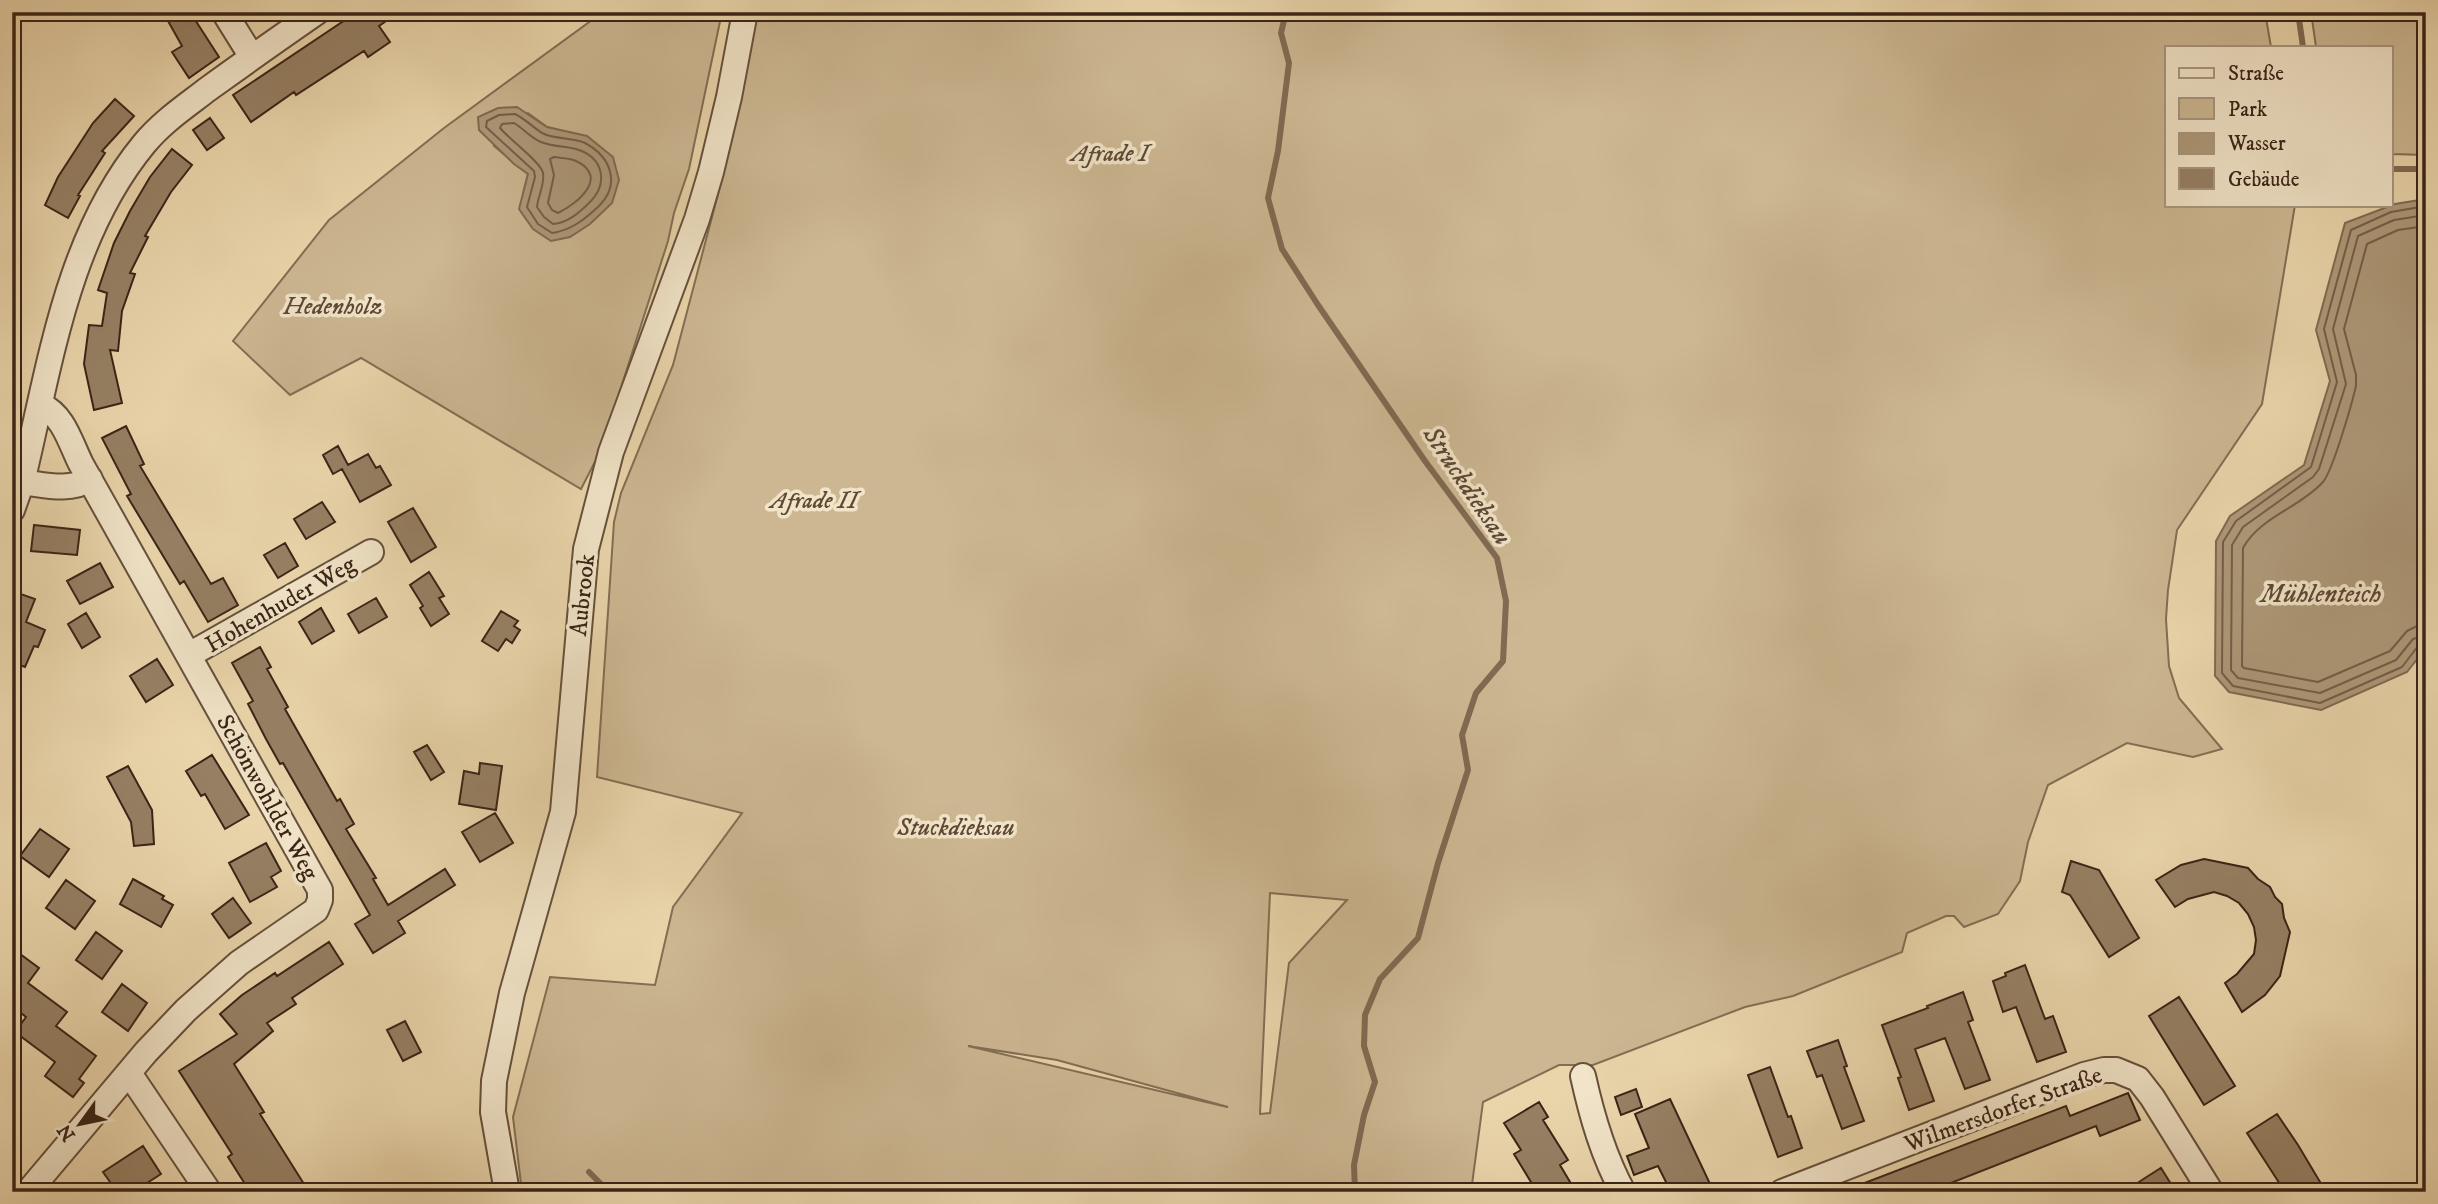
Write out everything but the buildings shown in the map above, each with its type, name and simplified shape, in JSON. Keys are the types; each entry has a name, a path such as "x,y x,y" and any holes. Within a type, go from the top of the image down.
{"street":[{"path":"224,12 253,57"},
{"path":"12,510 22,482 55,338 71,282 85,244 120,178 144,144 177,112 317,12"},
{"name":"Aubrook","path":"507,1192 493,1112 494,1080 512,993 562,812 586,549 611,452 697,219 711,172 745,12"},
{"name":"Schönwohlder Weg","path":"28,1192 167,1029 239,963 309,916 316,910 320,900 317,880 89,479 58,417 41,405"},
{"path":"22,482 69,488 79,486 89,479"},
{"name":"Hohenhuder Weg","path":"189,655 371,552"},
{"name":"Wilmersdorfer Straße","path":"1782,1192 2084,1075 2116,1070 2138,1079 2211,1192"},
{"path":"129,1073 209,1192"},
{"path":"1583,1076 1592,1118 1610,1167 1623,1192"}],"green space":[{"name":"Hedenholz","path":"603,12 722,12 689,169 668,241 601,450 581,489 361,358 290,395 233,341 329,220 444,128","holes":["528,113 547,127 565,132 523,194 528,174 494,146"]},
{"path":"753,12 2265,12 2271,46 2165,46 2165,206 2295,206 2262,404 2177,530 2168,590 2166,619 2169,666 2179,698 2222,749 2193,757 2127,743 2048,785 2028,842 2020,881 1998,914 1964,927 1954,916 1946,916 1907,933 1902,952 1793,996 1745,1007 1593,1065 1559,1065 1483,1102 1471,1192 522,1192 513,1117 550,977 655,985 673,907 742,813 597,777 614,522 621,493 673,365 722,179","holes":["1270,893 1347,900 1289,963 1270,1113 1260,1114","968,1046 1057,1060 1228,1107"]},
{"path":"2311,12 2426,12 2426,155 2392,154 2392,46 2316,46"}],"water":[{"path":"517,107 547,127 587,136 613,157 619,180 612,203 590,224 570,237 551,241 533,229 519,209 528,174 479,130 478,117 498,108"},
{"name":"Mühlenteich","path":"2426,199 2426,648 2407,672 2321,710 2229,692 2215,676 2216,541 2230,516 2304,465 2330,381 2316,330 2345,223 2395,204"}],"waterway":[{"name":"Struckdieksau","path":"1286,12 1281,33 1289,63 1278,151 1268,198 1282,249 1425,461 1497,558 1506,601 1503,661 1476,693 1462,735 1468,770 1438,863 1418,938 1380,979 1365,1015 1364,1046 1375,1082 1364,1115 1354,1165 1355,1192"},
{"name":"Struckdieksau","path":"2298,12 2303,46"},
{"name":"Struckdieksau","path":"2392,169 2426,169"},
{"path":"589,1172 609,1192"}],"park label":[{"name":"Afrade I","path":"1110,153"},
{"name":"Afrade II","path":"814,500"},
{"name":"Stuckdieksau","path":"956,827"}]}
